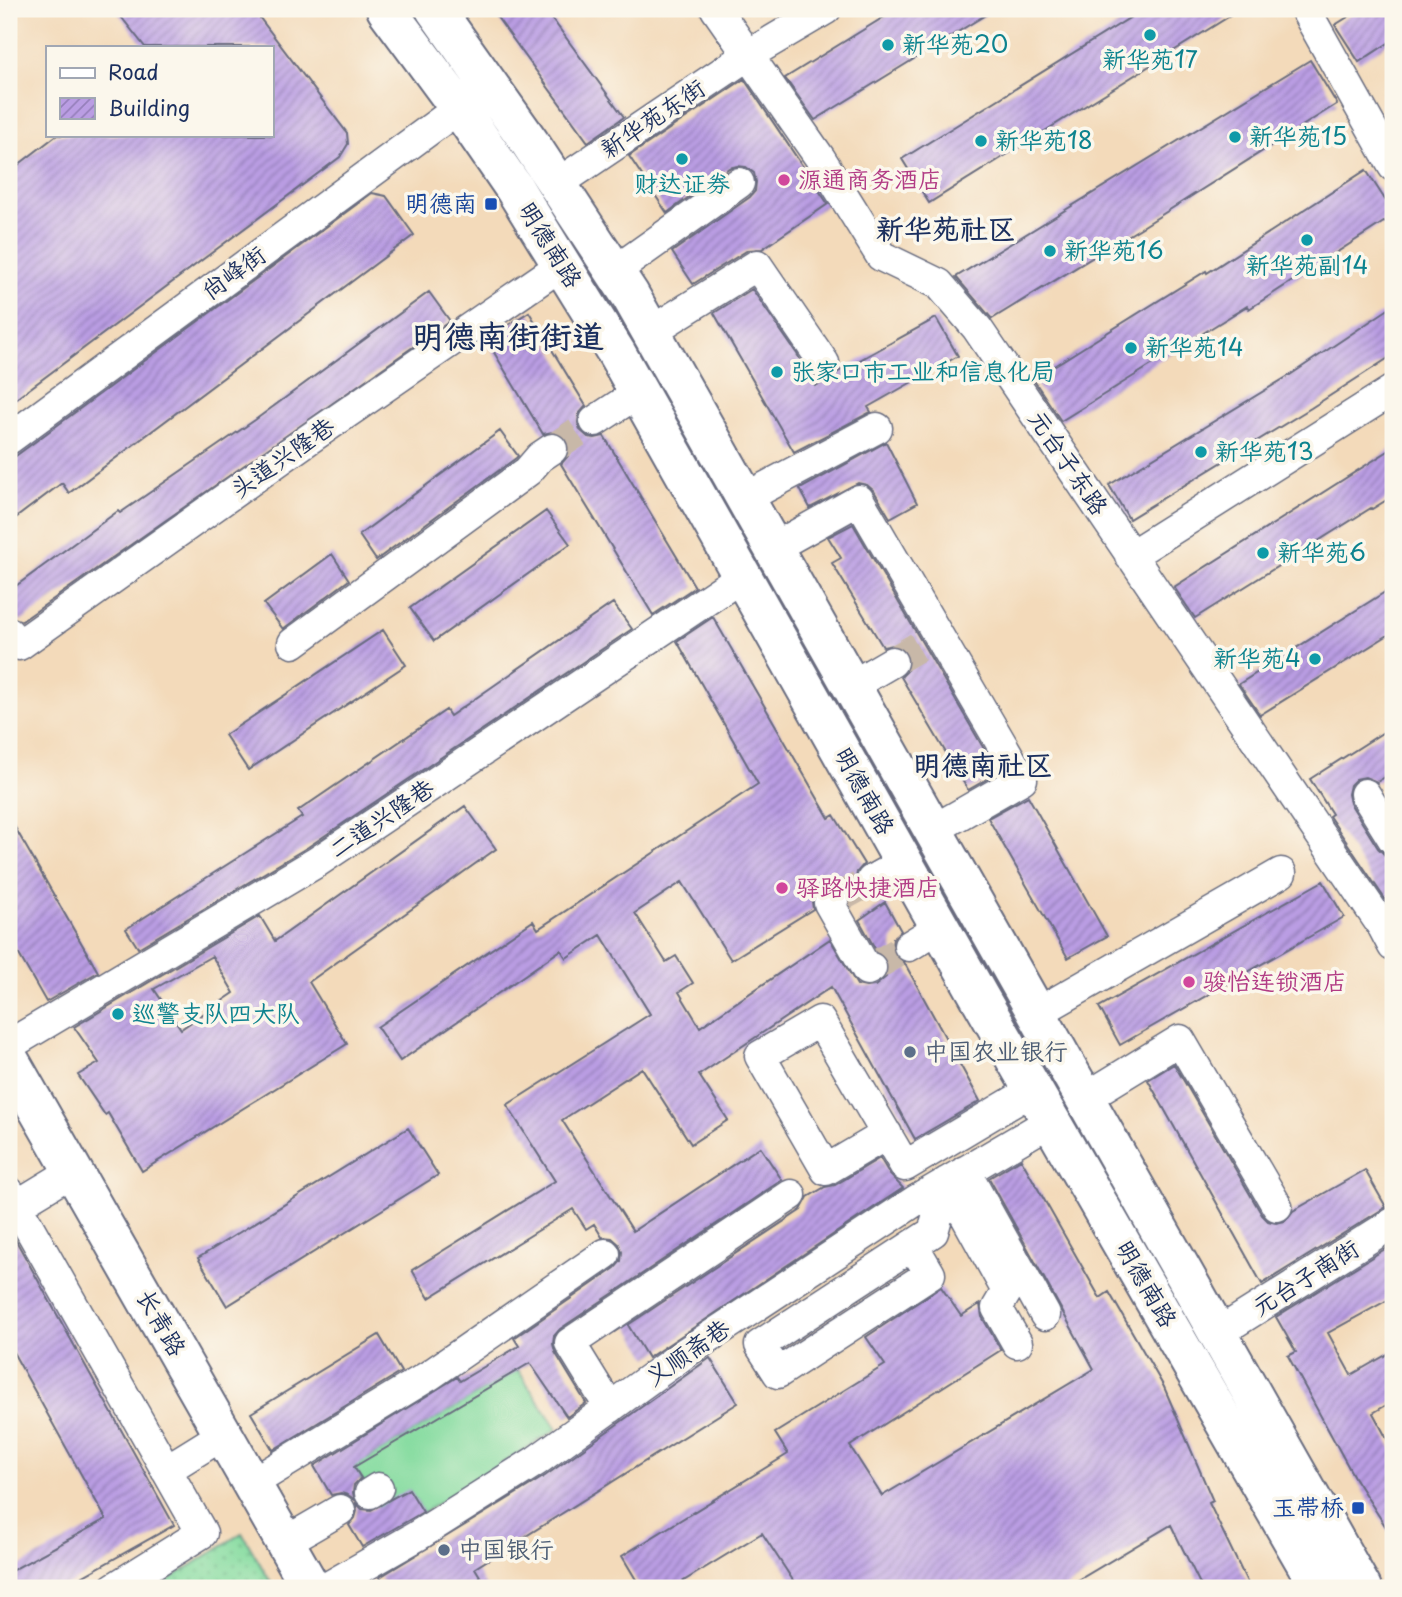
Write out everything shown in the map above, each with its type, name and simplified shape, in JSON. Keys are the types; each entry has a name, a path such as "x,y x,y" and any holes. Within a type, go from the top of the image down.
{"main road":[{"name":"明德南路","path":"386,9 459,108 563,264 617,354 744,575 888,871 925,936 1042,1105 1320,1588"},
{"name":"明德南路","path":"435,9 615,271 1362,1588"},
{"path":"617,354 650,332"},
{"name":"长青路","path":"9,1059 311,1588"}],"street":[{"name":"元台子东路","path":"716,9 820,158 881,256 939,284 977,328 1383,927 1393,946"},
{"name":"新华苑东街","path":"557,184 748,55 826,9"},
{"path":"1305,9 1393,166"},
{"name":"尚峰街","path":"9,439 459,108"},
{"path":"615,271 739,183"},
{"name":"头道兴隆巷","path":"9,633 19,645 309,439 563,264"},
{"path":"650,332 757,265 824,363"},
{"path":"1130,556 1393,390"},
{"path":"595,421 639,392"},
{"path":"745,498 877,428"},
{"path":"293,643 528,471 540,457 552,449"},
{"path":"773,548 859,500 934,637 1022,779 933,830"},
{"name":"二道兴隆巷","path":"9,1045 317,862 744,575"},
{"path":"851,686 892,662"},
{"path":"1365,794 1393,839"},
{"path":"1037,1013 1281,873"},
{"path":"833,901 830,903 867,970 871,968"},
{"path":"887,1134 826,1170 760,1056 820,1021 887,1134 905,1166 1042,1105"},
{"path":"1085,1098 1180,1040 1277,1206"},
{"name":"义顺斋巷","path":"326,1588 417,1536 525,1468 688,1351 956,1177 1042,1105"},
{"path":"73,1171 13,1199 202,1533 114,1588"},
{"path":"913,1245 930,1273 778,1373 760,1345 913,1245 933,1232 956,1177"},
{"path":"956,1177 1045,1315"},
{"path":"956,1177 1007,1291 997,1308 1017,1343"},
{"path":"610,1408 570,1343 791,1195"},
{"name":"元台子南街","path":"1218,1333 1393,1223"},
{"path":"252,1483 430,1375 605,1254"},
{"path":"166,1470 224,1434"},
{"path":"285,1542 340,1510"}],"green space":[{"path":"518,1370 557,1429 423,1513 409,1490 379,1508 354,1467"},
{"path":"242,1533 274,1588 156,1588"}],"building":[{"path":"115,9 253,9 347,133 348,144 340,157 9,404 9,172 56,136 273,136 273,46 144,46"},
{"path":"491,9 545,9 624,117 588,142"},
{"name":"新华苑20","path":"897,9 995,9 815,120 785,78"},
{"path":"1144,9 1241,9 929,203 902,159"},
{"path":"1361,9 1393,9 1393,40 1359,62 1335,25"},
{"path":"1310,60 1337,104 1144,226 992,319 956,277"},
{"name":"源通商务酒店","path":"744,79 828,204 762,249 748,250 693,284 672,252 750,197 755,191 754,173 746,167 729,168 667,213 629,156"},
{"path":"1366,170 1393,216 1249,309 1247,306 1061,421 1033,379 1206,271 1207,273"},
{"path":"372,193 386,196 414,235 69,493 62,483 9,523 9,461"},
{"path":"752,289 797,354 815,386 936,318 958,356 868,407 871,412 794,452 714,313"},
{"path":"429,292 450,321 22,621 9,616 9,591 118,511 120,513 255,420"},
{"path":"1393,306 1393,355 1129,519 1109,485 1290,375"},
{"path":"529,312 586,406 579,414 580,430 588,437 604,436 695,587 653,615 561,464 568,456 567,440 559,433 543,434 486,339"},
{"path":"500,431 518,456 376,560 359,535"},
{"path":"886,442 917,503 890,518 874,491 867,485 858,483 810,508 800,489"},
{"name":"新华苑6","path":"1393,448 1393,496 1195,618 1174,587"},
{"path":"546,511 570,544 434,641 410,608"},
{"path":"853,524 998,773 968,790 901,677 907,671 909,663 907,653 901,647 893,645 883,647 832,563 841,558 828,537"},
{"path":"332,554 349,580 283,629 264,604"},
{"name":"新华苑4","path":"1393,587 1393,632 1260,715 1239,684"},
{"path":"613,603 632,629 308,847 138,948 126,929 302,817 298,811 446,710 450,716"},
{"path":"713,617 829,818 834,815 864,864 857,872 855,883 845,889 835,884 821,887 814,894 813,909 731,960 682,882 635,913 666,962 676,956 693,983 679,992 700,1027 830,939 857,985 875,986 886,977 887,961 877,952 859,920 885,902 901,931 893,938 894,955 904,962 980,1101 915,1139 831,987 699,1075 728,1120 691,1144 642,1068 562,1120 633,1231 760,1147 782,1180 560,1329 554,1336 555,1352 586,1403 567,1417 530,1363 354,1467 361,1478 354,1485 355,1500 341,1493 331,1495 314,1466 457,1377 460,1381 519,1346 514,1338 615,1268 621,1261 619,1244 612,1238 602,1237 594,1224 586,1229 573,1209 429,1298 412,1270 555,1181 507,1105 650,1014 601,935 566,958 561,950 400,1061 377,1027 533,921 538,929 758,784 677,641"},
{"path":"383,630 406,665 248,770 225,735"},
{"path":"1393,726 1393,772 1377,782 1365,777 1356,779 1350,785 1348,794 1350,803 1378,848 1385,855 1393,856 1393,911 1329,816 1332,814 1310,779"},
{"path":"1028,796 1107,936 1068,958 988,818"},
{"path":"465,806 496,849 309,982 347,1044 142,1171 108,1113 105,1115 78,1075 99,1063 74,1027 260,916 275,941","holes":["212,956 234,993 181,1029 154,989"]},
{"path":"9,817 98,972 46,1002 9,937"},
{"name":"骏怡连锁酒店","path":"1323,881 1344,917 1120,1045 1099,1007"},
{"path":"1174,1064 1268,1221 1285,1221 1293,1211 1365,1170 1386,1207 1262,1284 1148,1080"},
{"path":"408,1128 438,1175 227,1306 198,1258"},
{"path":"880,1158 890,1175 903,1188 648,1358 628,1325 801,1210 808,1197 825,1187 835,1185"},
{"path":"1021,1159 1100,1298 1109,1292 1164,1387 1213,1501 1209,1503 1250,1588 1202,1588 1171,1525 1065,1588 968,1588 963,1580 948,1588 798,1588 762,1533 672,1588 641,1588 622,1556 788,1454 775,1433 885,1365 866,1337 941,1287 961,1316 980,1304 982,1317 1001,1350 850,1446 882,1496 1094,1369 989,1178"},
{"path":"9,1228 174,1525 62,1588 9,1588 9,1572 106,1519 9,1345"},
{"path":"1393,1244 1393,1297 1328,1333 1351,1375 1393,1351 1393,1401 1373,1413 1393,1450 1393,1538 1354,1477 1288,1356 1296,1352 1276,1317"},
{"path":"379,1335 401,1372 273,1450 251,1413"},
{"path":"710,1358 738,1403 475,1568 487,1588 386,1588 380,1577 545,1476"},
{"path":"409,1489 423,1512 362,1547 349,1525 355,1518 356,1503 362,1509 371,1510"}],"tunnel":[{"path":"552,449 595,421"},
{"path":"892,662 931,639"},
{"path":"833,901 872,880"},
{"path":"871,968 909,946"}],"place":[{"name":"新华苑17","path":"1150,35"},
{"name":"新华苑20","path":"888,45"},
{"name":"新华苑15","path":"1235,137"},
{"name":"新华苑18","path":"981,141"},
{"name":"财达证券","path":"682,159"},
{"name":"源通商务酒店","path":"784,180"},
{"name":"明德南","path":"491,204"},
{"name":"新华苑副14","path":"1307,240"},
{"name":"新华苑16","path":"1050,251"},
{"name":"新华苑14","path":"1131,348"},
{"name":"张家口市工业和信息化局","path":"777,372"},
{"name":"新华苑13","path":"1201,452"},
{"name":"新华苑6","path":"1263,553"},
{"name":"新华苑4","path":"1315,659"},
{"name":"驿路快捷酒店","path":"782,888"},
{"name":"骏怡连锁酒店","path":"1189,982"},
{"name":"巡警支队四大队","path":"118,1014"},
{"name":"中国农业银行","path":"910,1052"},
{"name":"玉带桥","path":"1358,1508"},
{"name":"中国银行","path":"444,1550"}],"district":[{"name":"新华苑社区","path":"946,229"},
{"name":"明德南街街道","path":"508,337"},
{"name":"明德南社区","path":"983,765"}]}
